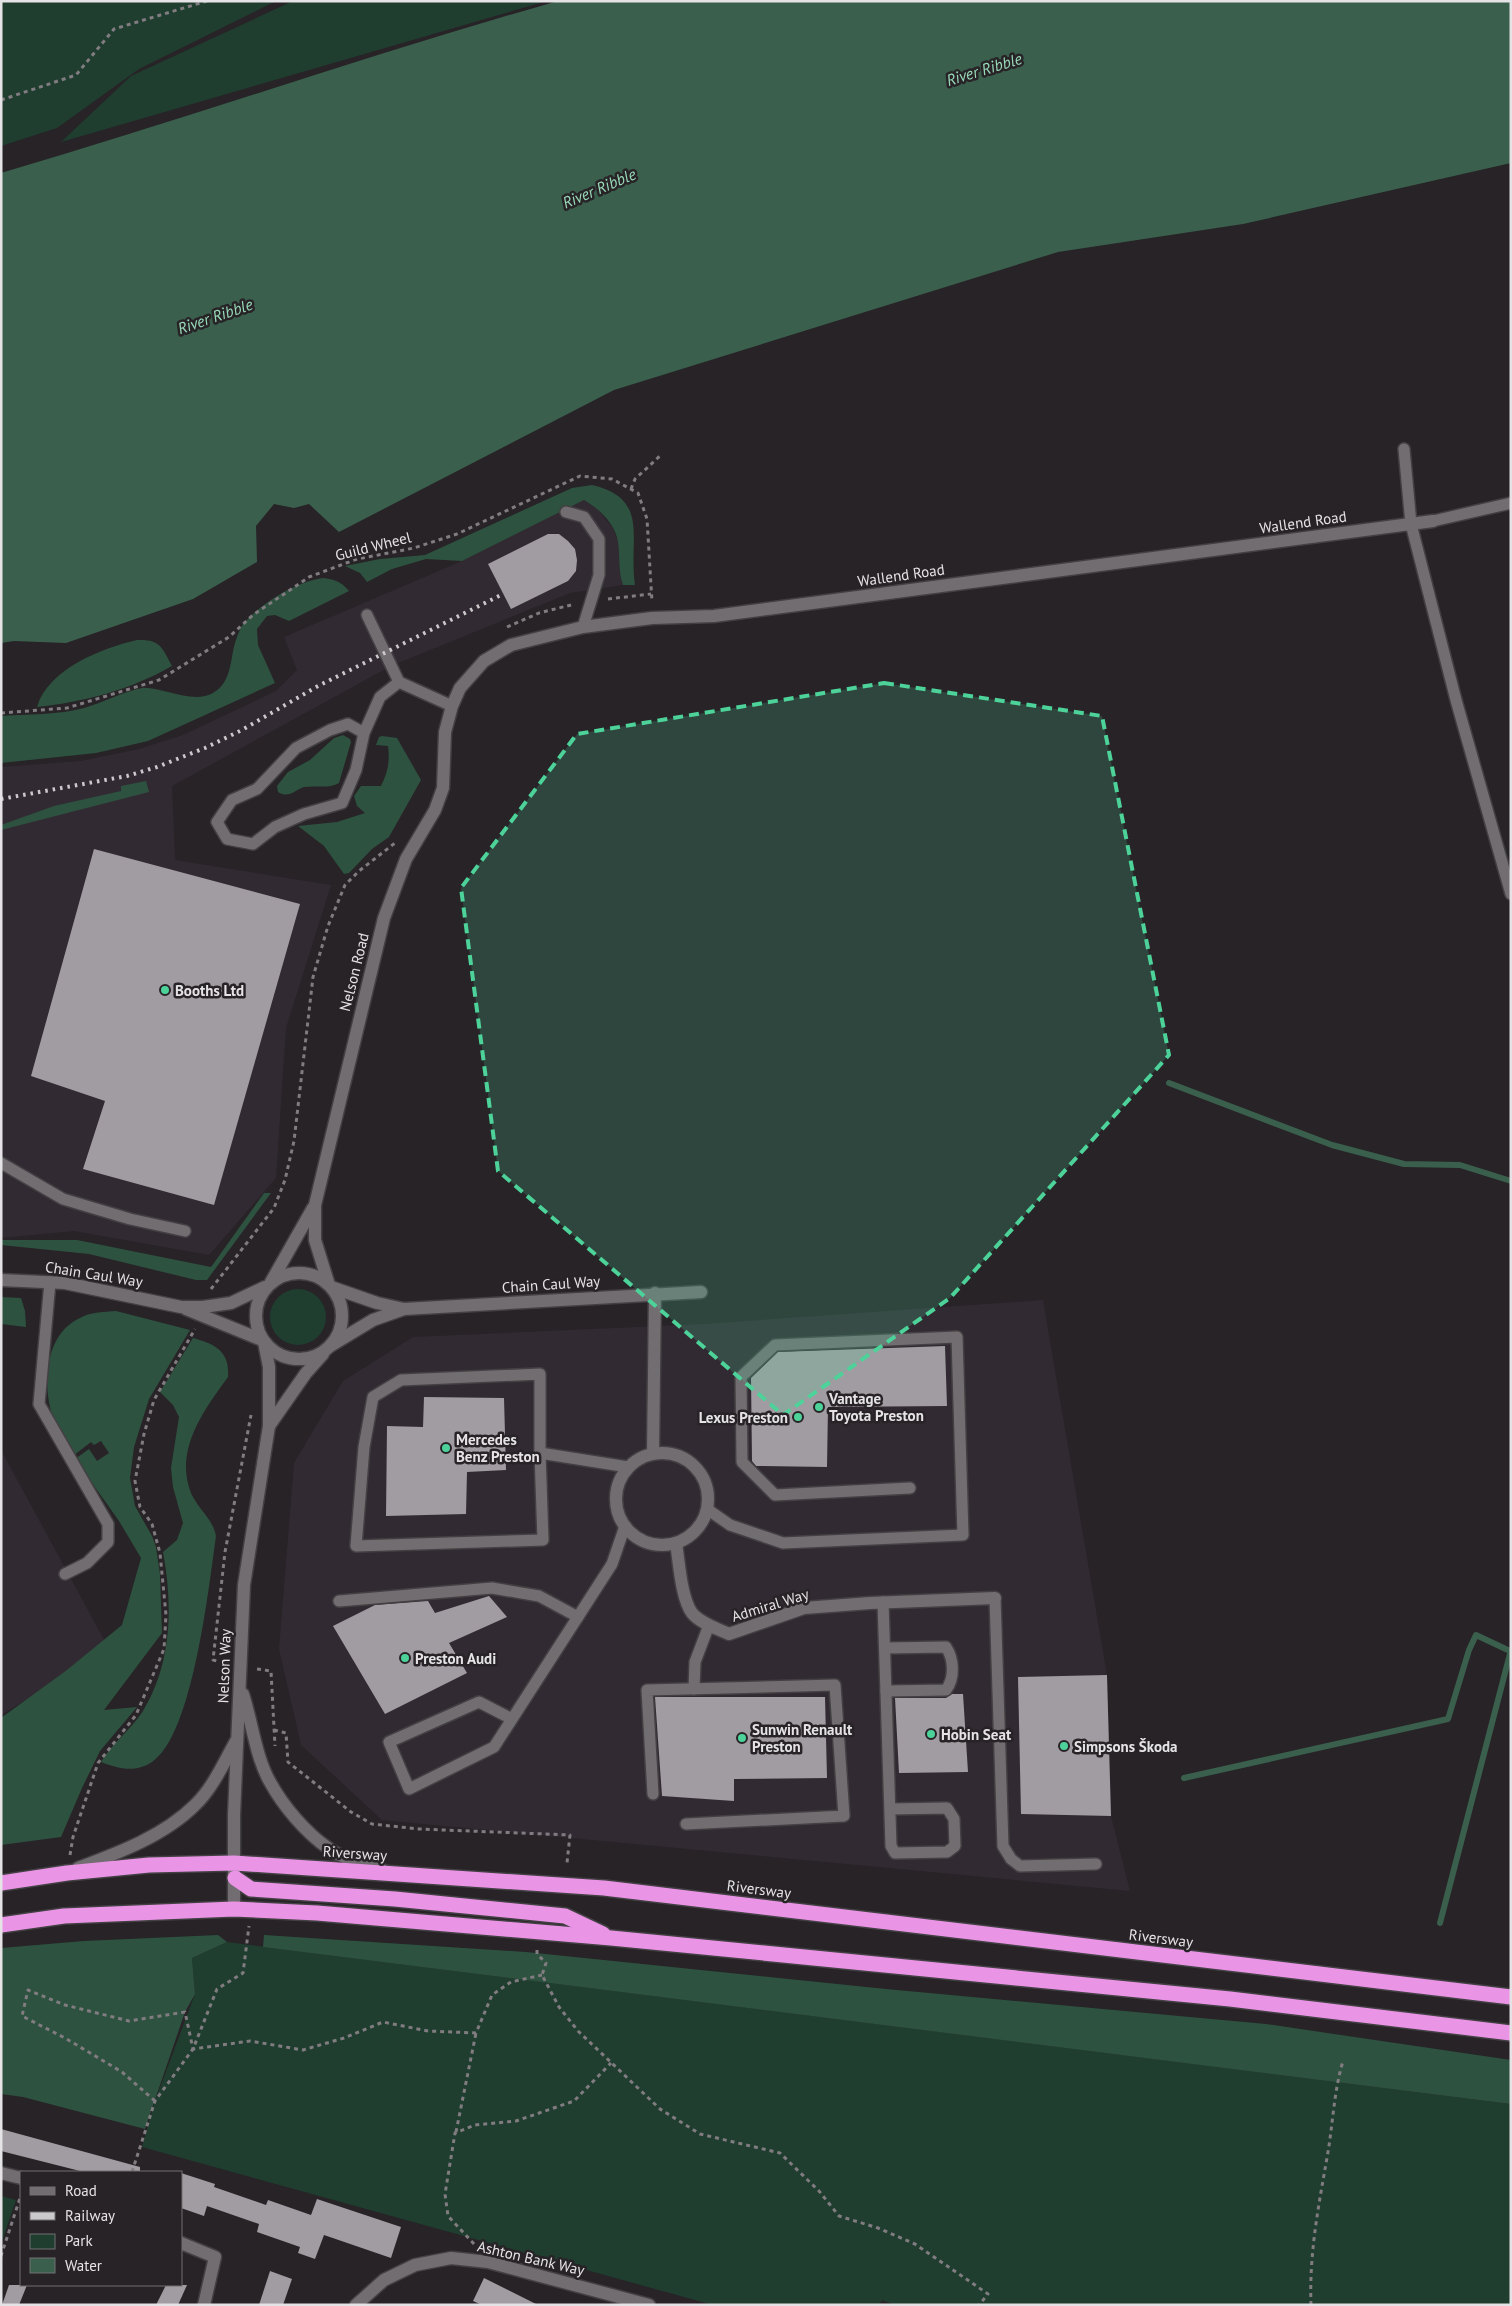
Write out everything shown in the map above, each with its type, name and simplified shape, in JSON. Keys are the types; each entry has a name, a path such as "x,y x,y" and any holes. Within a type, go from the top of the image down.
{"highway":[{"name":"Riversway","path":"1,1883 67,1873 149,1865 234,1870 393,1873 604,1888 1511,1997"},
{"path":"234,1870 251,1889 395,1899 565,1916 611,1938"},
{"path":"1,1925 64,1916 234,1909 317,1913 611,1938 1230,1999 1511,2033"}],"street":[{"name":"Wallend Road","path":"445,754 445,732 452,706 460,688 484,661 511,644 583,627 652,618 714,616 1433,521"},
{"name":"Nelson Road","path":"330,1286 315,1240 315,1205 384,918 406,859 435,810 443,788 445,754"},
{"name":"Nelson Road","path":"269,1284 315,1205"},
{"path":"295,1272 319,1277 330,1286 339,1298 342,1310 342,1323 338,1336 328,1348 314,1357 300,1360 280,1355 263,1341 256,1327 255,1312 258,1298 269,1284 295,1272"},
{"name":"Chain Caul Way","path":"1,1280 65,1283 181,1307 203,1307 231,1303 269,1284"},
{"name":"Chain Caul Way","path":"330,1286 377,1303 404,1309"},
{"name":"Chain Caul Way","path":"328,1348 373,1320 404,1309 655,1293 701,1292"},
{"path":"652,1454 655,1293"},
{"name":"Chain Caul Way","path":"181,1307 263,1341"},
{"name":"Nelson Way","path":"234,1909 237,1740 241,1685 240,1667 244,1585 269,1426 269,1367 263,1341"},
{"name":"Nelson Way","path":"269,1426 306,1373 328,1348"},
{"path":"666,1453 682,1458 694,1467 705,1486 707,1509 696,1529 676,1543 658,1545 636,1538 625,1526 617,1511 616,1495 620,1479 628,1467 641,1458 652,1454 666,1453"},
{"name":"Admiral Way","path":"676,1543 688,1605 692,1613 709,1625 729,1634 804,1608 883,1602 995,1598"},
{"path":"241,1685 260,1758 270,1782 290,1810 328,1849 353,1860 393,1873"},
{"path":"67,1873 118,1853 170,1826 196,1805 214,1780 237,1740"},
{"path":"1,2173 20,2178"},
{"path":"182,2243 215,2257 204,2305"},
{"name":"Ashton Bank Way","path":"356,2305 384,2280 416,2265 451,2258 488,2262 649,2305"}],"lane":[{"path":"1404,449 1411,524 1456,700 1511,894"},
{"path":"1433,521 1511,503"},
{"path":"566,512 584,517 600,539 599,575 583,627"},
{"path":"367,615 399,682 452,706"},
{"path":"364,733 348,724 330,730 296,748 257,790 232,800 217,822 227,839 253,844 275,827 304,814 342,803 356,770 364,733 380,697 399,682"},
{"path":"1,1163 63,1199 130,1219 185,1231"},
{"path":"50,1282 39,1404 108,1524 108,1542 87,1563 65,1574"},
{"path":"707,1509 730,1525 783,1543 963,1535 957,1336 775,1344 741,1377 742,1462 775,1495 910,1488"},
{"path":"540,1374 540,1453 543,1540 356,1546 364,1447 373,1397 401,1380 540,1374"},
{"path":"540,1453 628,1467"},
{"path":"512,1719 479,1702 390,1742 409,1789 494,1747 612,1564 625,1526"},
{"path":"339,1601 492,1588 539,1596 578,1618"},
{"path":"995,1598 1003,1846 1011,1860 1020,1866 1096,1864"},
{"path":"883,1602 891,1846 895,1853 947,1852 955,1846 954,1819 947,1808 890,1809"},
{"path":"694,1688 695,1662 709,1625"},
{"path":"885,1648 946,1647 951,1654 952,1682 946,1690 886,1691"},
{"path":"653,1794 646,1690 835,1685 844,1816 686,1824"}],"path":[{"path":"1,100 76,75 114,29 206,1"},
{"path":"631,490 635,479 661,454"},
{"name":"Guild Wheel","path":"1,712 67,708 159,680 229,637 253,615 309,577 357,559 414,548 457,534 580,476 612,479 638,493 647,519 651,594"},
{"path":"67,1873 73,1837 98,1763 136,1716 164,1649 166,1615 160,1553 152,1524 140,1506 134,1481 144,1434 154,1400 196,1326"},
{"path":"253,1406 240,1463 225,1552 213,1660 240,1667 271,1671 275,1749"},
{"path":"274,1730 286,1733 288,1762 351,1812 372,1824 419,1829 570,1835 567,1862"},
{"path":"132,2171 155,2101 193,2049 217,1989 243,1973 249,1926"},
{"path":"537,1954 546,1963 542,1975 559,2007 578,2031 660,2110 700,2134 780,2153 818,2191 839,2216 878,2228 914,2244 988,2294 979,2305"},
{"path":"488,2262 464,2232 448,2216 445,2194 455,2133 476,2033 492,1995 511,1982 542,1975"},
{"path":"155,2101 122,2072 66,2038 22,2016 28,1990 65,2005 129,2021 185,2012 193,2049"},
{"path":"193,2049 250,2041 303,2050 344,2038 383,2022 428,2031 476,2033"},
{"path":"1311,2305 1310,2279 1316,2210 1328,2151 1338,2079 1344,2061"},
{"path":"455,2133 475,2125 516,2121 574,2101 611,2062"},
{"path":"1,2256 20,2198"}],"highlighted area":[{"path":"884,683 1102,716 1169,1055 950,1298 783,1415 498,1171 461,888 577,734"}],"shaded area":[{"path":"592,485 610,491 623,500 630,511 634,537 635,585 623,585 621,580 618,542 614,529 601,512 584,500 462,561 426,559 392,569 367,582 360,573 345,566 380,559 425,555 572,488"},
{"path":"584,500 599,511 613,528 618,542 620,575 623,585 570,593 391,666 172,786 175,860 331,885 286,1028 276,1178 209,1255 74,1231 1,1238 1,767 81,761 139,749 183,735 276,691 297,670 284,637 462,561"},
{"path":"323,578 331,579 344,585 349,591 289,621 275,615 267,616 257,629 258,645 275,683 148,741 96,753 1,763 1,716 74,710 142,688 196,697 213,693 224,683 227,677 235,643 240,629 245,622 270,600 291,588"},
{"path":"137,640 156,643 163,649 172,666 140,682 106,694 72,702 37,707 43,694 52,682 64,671 108,648"},
{"path":"343,735 350,739 351,742 339,783 327,786 304,787 285,795 278,792 277,786 288,772 310,760 334,738"},
{"path":"379,737 397,738 421,780 389,837 372,849 349,873 344,874 324,846 298,826 337,822 365,813 357,806 354,796 361,786 381,786 387,771 389,757 388,746 376,745"},
{"path":"146,781 149,792 1,830 1,825 54,806 121,791 121,786"},
{"path":"264,1193 271,1193 207,1280 196,1280 89,1254 1,1245 1,1240 77,1240 211,1267"},
{"path":"1,1297 21,1298 25,1311 26,1327 1,1324"},
{"path":"1043,1300 1107,1675 1111,1816 1130,1891 382,1820 301,1745 279,1649 294,1463 343,1381 413,1337 703,1324"},
{"path":"116,1311 190,1330 149,1399 134,1447 130,1478 135,1506 156,1547 160,1574 162,1633 104,1710 137,1707 100,1751 61,1837 1,1845 1,1718 67,1670 122,1625 141,1558 119,1521 75,1459 89,1449 97,1461 109,1453 101,1441 94,1445 91,1442 73,1456 53,1418 48,1391 49,1361 53,1347 60,1335 69,1325 86,1315"},
{"path":"193,1338 208,1343 219,1350 226,1360 228,1368 228,1377 201,1417 194,1431 186,1461 191,1493 212,1524 216,1536 209,1588 197,1657 178,1722 166,1747 152,1762 139,1768 127,1769 101,1762 143,1711 153,1693 165,1654 169,1613 163,1552 177,1540 183,1523 173,1487 171,1468 179,1417 173,1405 160,1392"},
{"path":"1,1450 109,1649 1,1715"},
{"path":"218,1935 227,1942 192,1958 195,1994 185,2012 145,2129 23,2097 1,2094 1,1948 84,1941"},
{"path":"264,1935 526,1952 886,1989 1266,2024 1511,2060 1511,2104 263,1947"}],"green space":[{"path":"1,1 276,1 139,69 57,128 1,146"},
{"path":"293,1 547,1 61,142 131,76"},
{"path":"298,1289 309,1291 318,1297 324,1306 326,1317 324,1328 318,1337 309,1343 298,1345 287,1343 278,1337 272,1328 270,1317 272,1306 278,1297 287,1291"},
{"path":"227,1942 1511,2104 1511,2305 895,2305 882,2300 879,2305 713,2305 142,2147 155,2101 195,1994 192,1958"},
{"path":"1,2196 16,2200 1,2244"}],"water":[{"name":"River Ribble","path":"558,1 1511,1 1511,163 1243,224 1058,252 614,390 339,532 309,504 294,508 274,504 256,526 257,562 193,599 66,643 14,641 1,643 1,173 418,42"}],"building":[{"path":"548,534 559,534 575,549 576,571 568,581 511,609 488,564"},
{"name":"Booths Ltd","path":"94,849 300,904 214,1205 83,1169 105,1101 31,1076"},
{"name":"Vantage Toyota Preston","path":"945,1346 947,1406 828,1407 827,1467 756,1466 752,1461 751,1378 778,1352"},
{"name":"Mercedes Benz Preston","path":"424,1397 504,1398 506,1470 467,1472 466,1514 386,1516 387,1426 423,1427"},
{"name":"Preston Audi","path":"489,1596 507,1617 449,1643 467,1673 385,1714 333,1626 375,1605 428,1601 435,1613"},
{"name":"Simpsons Škoda","path":"1107,1675 1111,1816 1021,1814 1018,1677"},
{"name":"Hobin Seat","path":"952,1694 963,1694 968,1772 899,1773 895,1698 946,1698"},
{"name":"Sunwin Renault Preston","path":"655,1697 825,1697 827,1778 734,1779 734,1801 662,1796"},
{"path":"1,2129 140,2167 140,2171 80,2171 1,2151"},
{"path":"182,2173 215,2184 214,2187 266,2205 268,2200 311,2215 317,2199 401,2227 391,2258 324,2235 315,2259 298,2253 300,2247 257,2232 259,2224 207,2206 204,2216 182,2208"},
{"path":"270,2271 292,2279 283,2305 259,2305"},
{"path":"484,2278 538,2305 482,2305 473,2301"},
{"path":"9,2285 27,2286 19,2305 2,2305"},
{"path":"187,2285 178,2305 156,2305 166,2286"}],"waterway":[{"path":"1169,1083 1332,1145 1404,1164 1460,1165 1511,1181"},
{"path":"1184,1778 1448,1719 1469,1650 1476,1635 1510,1651"},
{"path":"1440,1923 1511,1650"}],"railway":[{"path":"1,799 127,776 157,767 205,748 242,730 318,686 503,594"}],"place":[{"name":"Booths Ltd","path":"165,990"},
{"name":"Vantage Toyota Preston","path":"819,1407"},
{"name":"Lexus Preston","path":"798,1417"},
{"name":"Mercedes Benz Preston","path":"446,1448"},
{"name":"Preston Audi","path":"405,1658"},
{"name":"Hobin Seat","path":"931,1734"},
{"name":"Sunwin Renault Preston","path":"742,1738"},
{"name":"Simpsons Škoda","path":"1064,1746"}]}
